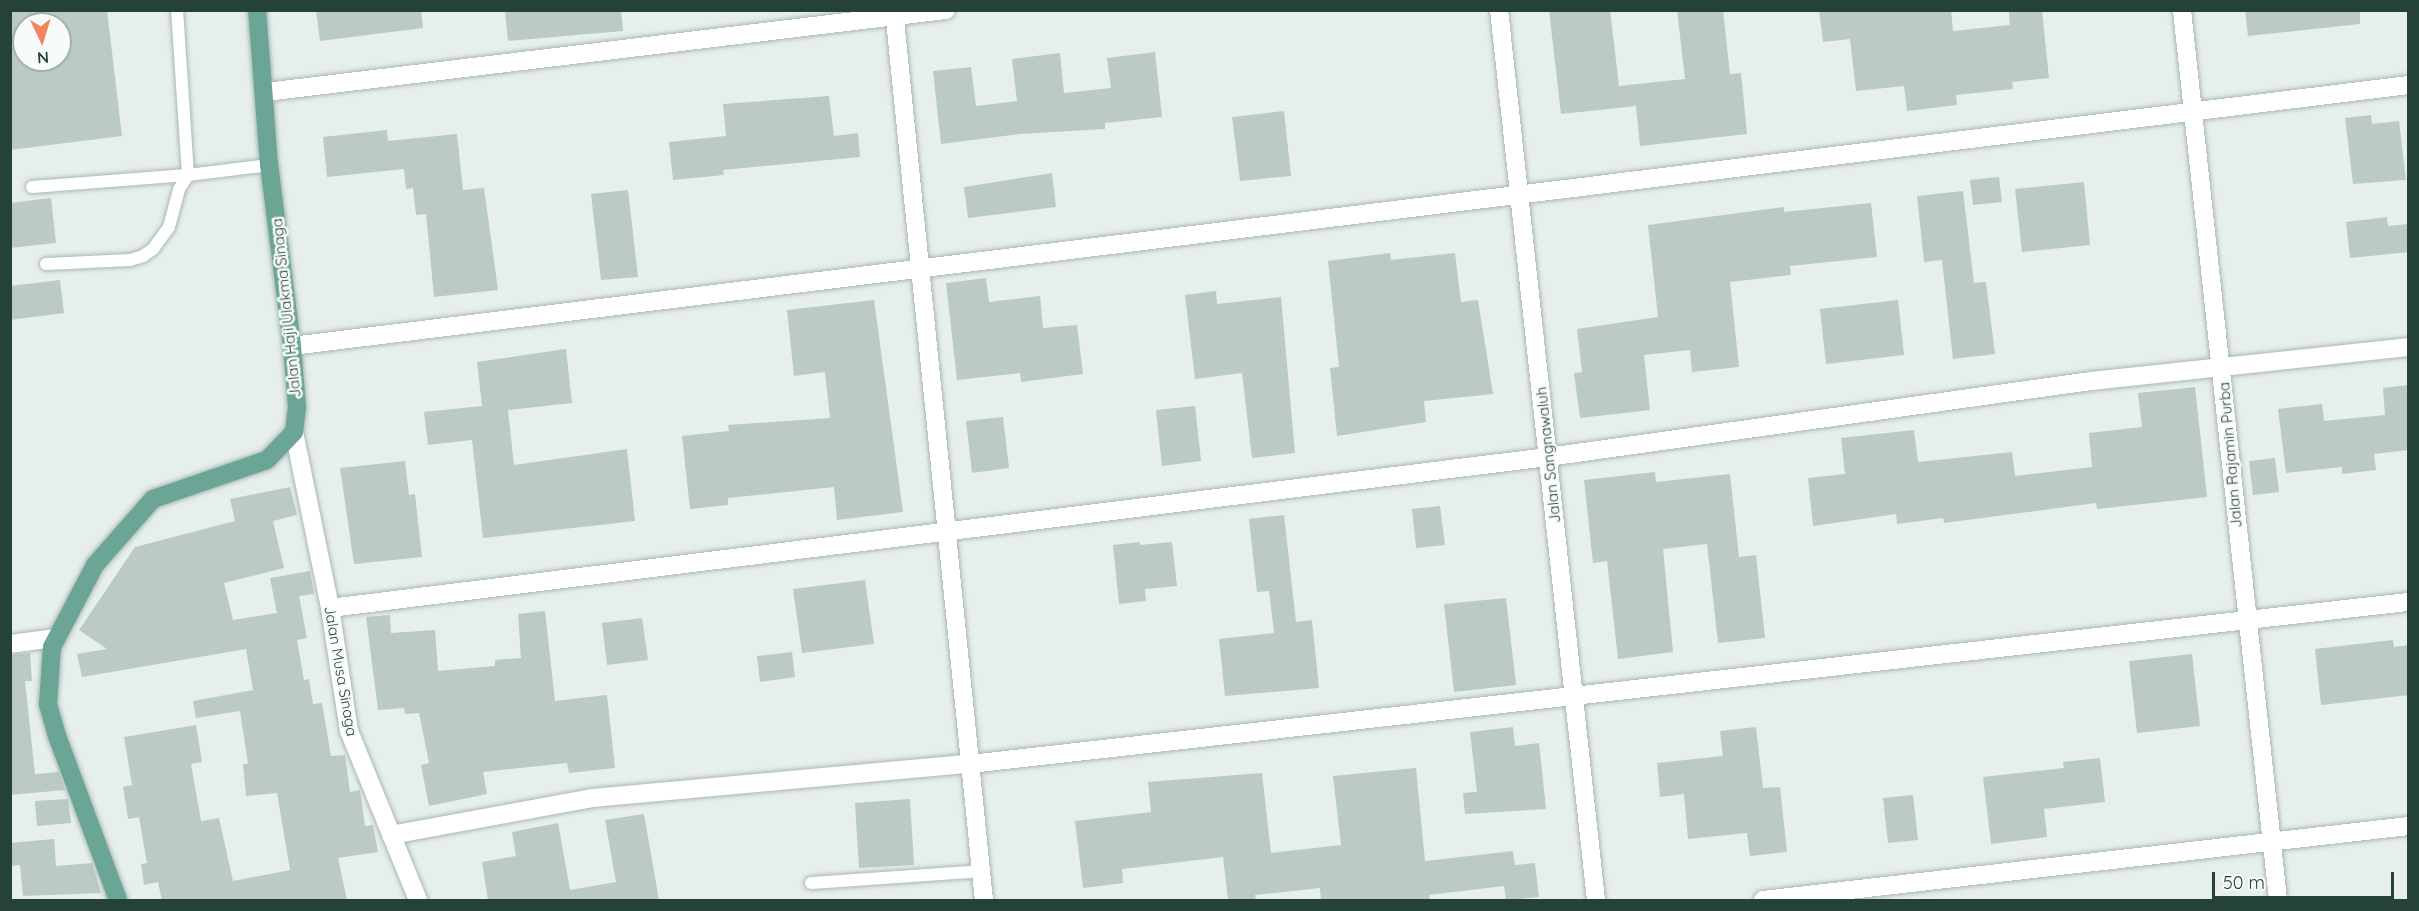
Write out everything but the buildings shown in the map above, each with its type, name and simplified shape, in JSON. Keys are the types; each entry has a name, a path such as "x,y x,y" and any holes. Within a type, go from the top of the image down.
{"main road":[{"name":"Jalan Haji Ulakma Sinaga","path":"257,10 266,92 269,165 292,346 297,407 294,432"},
{"path":"118,900 91,833 48,704 48,675 55,638 95,565 153,500 267,460 294,432"}],"street":[{"path":"266,92 894,14 946,10"},
{"name":"Jalan Sangnawaluh","path":"1499,10 1596,900"},
{"name":"Jalan Rajamin Purba","path":"2182,10 2190,114 2222,369 2269,842 2278,900"},
{"path":"894,14 984,900"},
{"path":"292,346 1519,193 2190,114 2409,85"},
{"path":"330,608 1548,457 2091,381 2222,369 2409,347"},
{"name":"Jalan Musa Sinaga","path":"294,432 330,608 349,731 418,900"},
{"path":"391,835 594,798 970,764 2409,602"},
{"path":"10,644 55,638"},
{"path":"1763,900 2409,826"}],"lane":[{"path":"46,264 130,260 153,249 169,227 179,189 188,175 177,10"},
{"path":"32,188 188,175 269,165"},
{"path":"811,882 981,871"}]}
